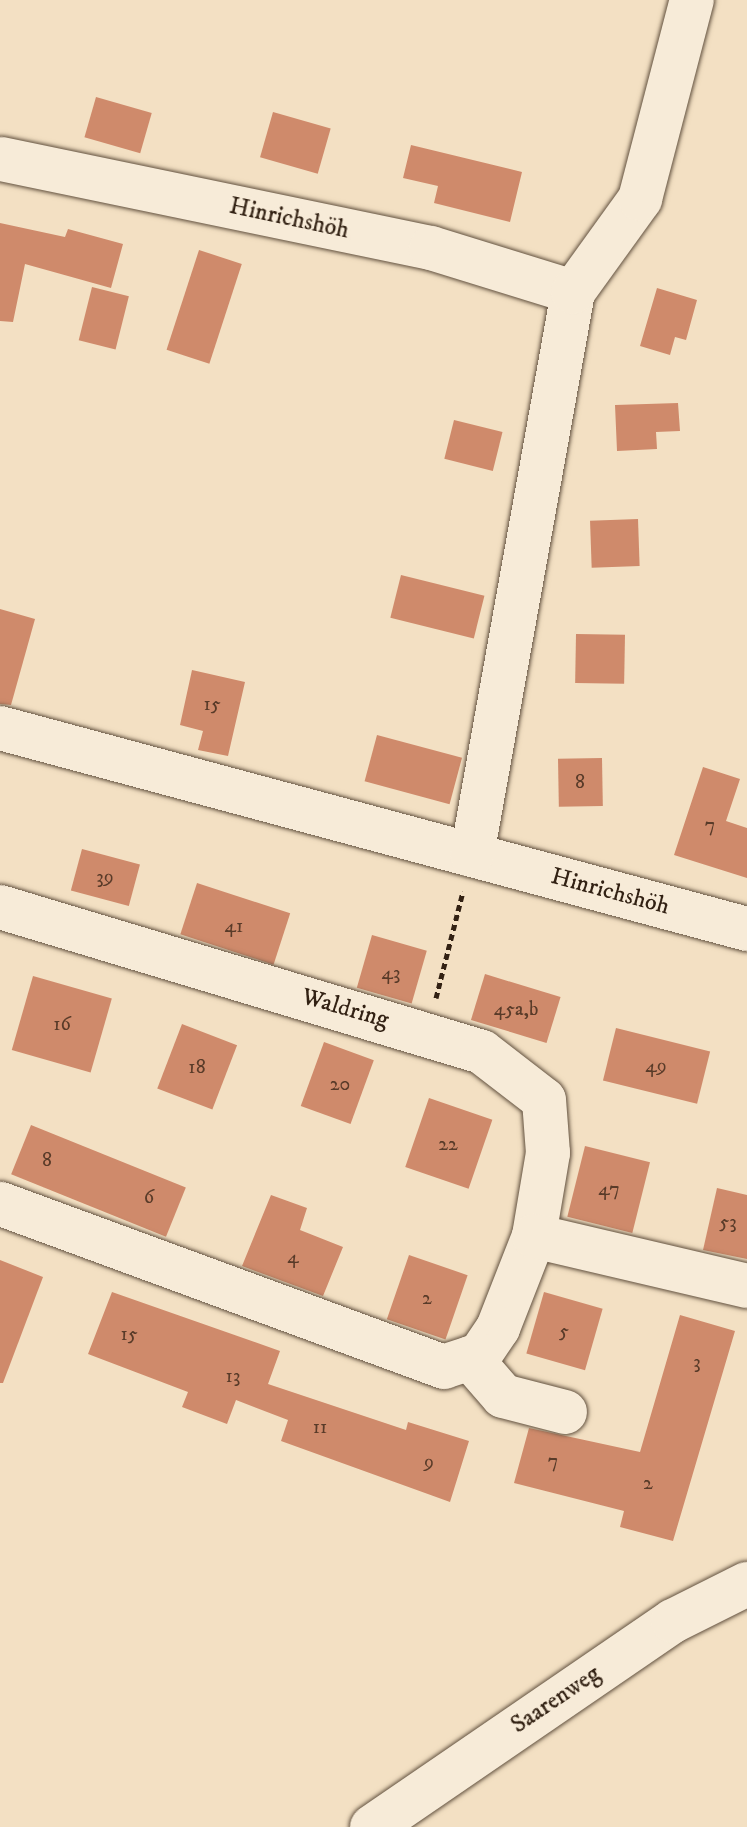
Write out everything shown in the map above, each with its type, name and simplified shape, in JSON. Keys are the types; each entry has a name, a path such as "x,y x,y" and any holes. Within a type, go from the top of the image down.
{"street":[{"path":"472,855 573,292 640,199 692,0"},
{"name":"Hinrichshöh","path":"1,159 431,248 573,292"},
{"name":"Hinrichshöh","path":"0,728 747,929"},
{"name":"Waldring","path":"0,907 482,1052 544,1100 548,1153 534,1236 498,1328 480,1355 470,1358"},
{"path":"0,1204 408,1356 444,1367 470,1358 503,1396 565,1412"},
{"path":"534,1236 747,1286"},
{"name":"Saarenweg","path":"372,1827 673,1621 747,1584"}],"path":[{"path":"427,1034 472,855"}],"building":[{"path":"96,97 152,113 140,153 84,137"},
{"path":"273,112 331,129 318,174 260,157"},
{"path":"411,145 522,172 510,222 434,203 438,186 403,178"},
{"path":"0,223 65,237 68,229 123,244 111,288 25,264 13,322 0,321"},
{"path":"199,250 242,264 209,364 167,350"},
{"path":"92,287 129,296 116,350 79,340"},
{"path":"657,288 697,300 686,340 675,337 670,355 640,346"},
{"path":"678,403 680,431 656,432 657,449 617,451 615,405"},
{"path":"454,420 503,432 493,471 444,459"},
{"path":"638,519 640,566 592,568 590,521"},
{"path":"401,575 484,596 474,638 390,618"},
{"path":"0,609 35,619 11,705 0,704"},
{"path":"576,634 625,635 624,684 575,683"},
{"path":"192,670 245,682 228,756 198,750 203,731 180,725"},
{"path":"377,735 462,758 450,804 365,781"},
{"path":"602,758 603,806 559,807 558,759"},
{"path":"703,767 740,779 726,821 747,828 747,878 674,855"},
{"path":"82,849 140,865 129,906 71,891"},
{"path":"197,883 290,913 274,965 180,934"},
{"path":"372,935 427,951 412,1004 357,988"},
{"path":"485,974 561,997 547,1043 471,1020"},
{"path":"33,976 112,999 91,1073 12,1050"},
{"path":"182,1024 237,1045 212,1110 157,1088"},
{"path":"616,1028 710,1051 697,1104 603,1080"},
{"path":"324,1042 374,1060 351,1124 301,1106"},
{"path":"429,1098 492,1120 469,1189 405,1167"},
{"path":"31,1125 186,1188 166,1237 11,1174"},
{"path":"585,1146 650,1162 632,1233 567,1217"},
{"path":"717,1188 747,1195 747,1259 703,1250"},
{"path":"271,1195 307,1208 300,1230 343,1247 323,1296 242,1266"},
{"path":"409,1255 468,1275 445,1339 387,1319"},
{"path":"0,1260 43,1277 3,1383 0,1383"},
{"path":"112,1292 280,1351 268,1384 406,1430 408,1422 469,1441 450,1502 281,1441 288,1420 236,1400 227,1424 182,1407 188,1392 88,1354"},
{"path":"544,1292 603,1309 585,1370 526,1354"},
{"path":"680,1315 735,1331 673,1541 620,1527 624,1511 514,1483 529,1428 640,1452"}]}
